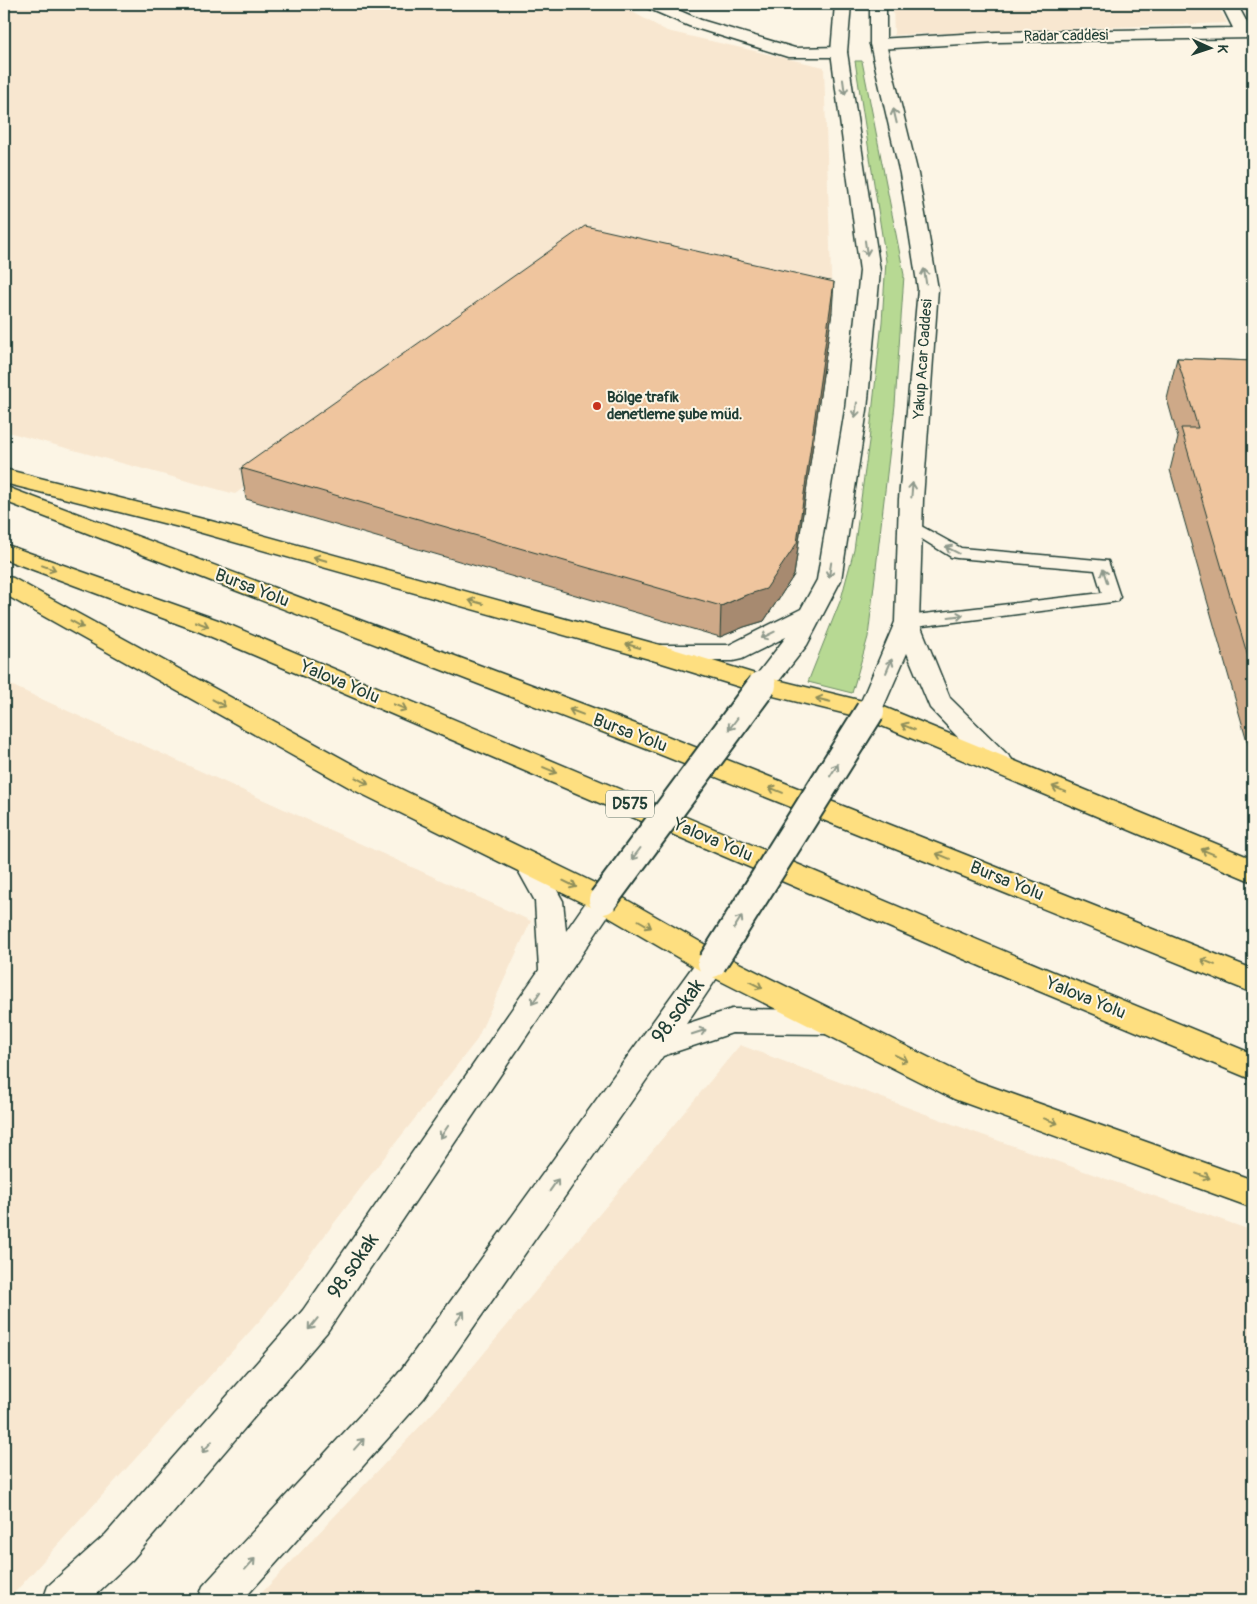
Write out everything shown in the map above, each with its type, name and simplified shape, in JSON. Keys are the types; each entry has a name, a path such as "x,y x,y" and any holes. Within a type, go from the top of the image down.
{"highway":[{"path":"4,476 203,526 658,653 762,685 870,711 1253,872"},
{"name":"Bursa Yolu","path":"4,493 653,741 1253,980"},
{"name":"Yalova Yolu","path":"4,551 209,626 1033,976 1253,1067"},
{"path":"4,584 364,783 602,900 712,963 965,1090 1253,1194"}],"street":[{"path":"651,4 695,24 794,53 839,52"},
{"path":"762,685 798,640 829,580 856,410 870,271 839,52 843,4"},
{"name":"Yakup Acar Caddesi","path":"870,711 907,622 910,525 928,289 909,174 878,44 878,4"},
{"path":"1229,4 1249,33"},
{"name":"Radar caddesi","path":"878,44 996,38 1249,33"},
{"path":"658,653 733,652 812,614"},
{"path":"907,622 940,702 1001,765"},
{"name":"98.sokak","path":"62,1600 120,1547 315,1321 602,900 762,685"},
{"name":"98.sokak","path":"217,1600 411,1386 712,963 870,711"},
{"path":"528,863 549,901 554,971"},
{"path":"652,1047 732,1021 829,1022"}],"lane":[{"path":"907,622 1112,597 1102,565 957,554 910,525"}],"shaded area":[{"path":"4,4 618,4 667,31 824,67 832,304 577,249 235,494 4,431"},
{"path":"893,4 1217,4 1227,23 894,35"},
{"path":"4,682 531,921 476,1041 379,1164 262,1318 8,1600 4,1600"},
{"path":"740,1045 974,1132 1253,1231 1253,1600 255,1600 446,1399"}],"green space":[{"path":"855,61 862,61 904,275 895,405 868,637 852,693 808,682 841,599 854,550 869,441 882,322 886,261"}],"building":[{"name":"Bölge trafik denetleme şube müd.","path":"585,226 834,282 797,543 766,589 721,606 241,468"},
{"path":"1177,358 1253,361 1253,674 1181,428 1198,428"}],"place":[{"name":"Bölge trafik denetleme şube müd.","path":"597,406"}]}
